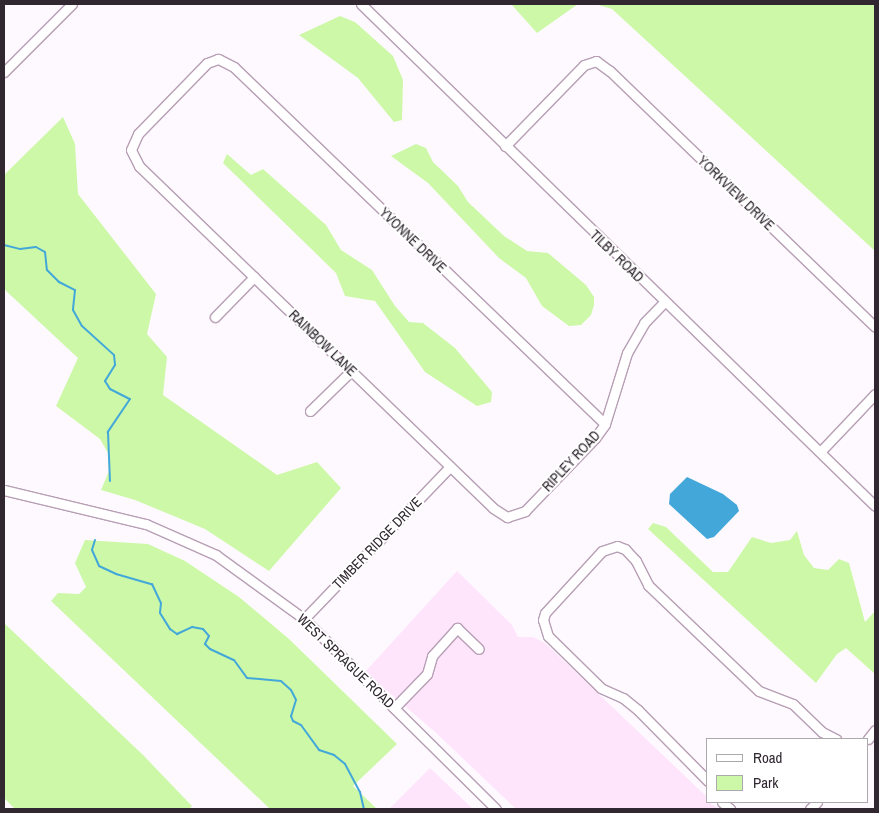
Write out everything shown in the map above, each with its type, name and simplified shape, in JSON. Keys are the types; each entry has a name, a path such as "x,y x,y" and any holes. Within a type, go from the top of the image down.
{"street":[{"path":"4,72 72,4"},
{"name":"TILBY ROAD","path":"361,4 875,506"},
{"name":"YVONNE DRIVE","path":"131,150 138,134 206,63 218,59 234,67 605,424"},
{"name":"YORKVIEW DRIVE","path":"505,146 584,65 596,61 610,71 875,327"},
{"name":"RAINBOW LANE","path":"131,150 139,166 450,467 507,517 525,511"},
{"path":"215,317 254,277"},
{"name":"RIPLEY ROAD","path":"525,511 605,424 616,381 627,353 644,322 664,302"},
{"path":"310,411 351,371"},
{"path":"820,452 875,394"},
{"name":"TIMBER RIDGE DRIVE","path":"304,619 450,467"},
{"name":"WEST SPRAGUE ROAD","path":"4,490 155,528 216,555 304,619 496,809"},
{"path":"706,779 638,710 623,698 601,688 548,636 543,620 545,613 602,551 617,546 625,549 636,561 648,585 759,691 792,704 822,732 834,738"},
{"path":"394,708 427,674 432,656 457,628 479,649"}],"shaded area":[{"path":"457,571 512,625 518,637 533,637 545,643 706,796 706,803 720,809 516,809 434,731 365,672"},
{"path":"430,768 473,809 389,809"}],"green space":[{"path":"511,4 578,4 537,33"},
{"path":"595,4 875,4 875,251 612,9"},
{"path":"340,16 355,22 393,56 403,80 402,120 394,122 358,78 299,35"},
{"path":"63,117 75,144 78,194 156,294 147,334 167,357 163,395 277,475 317,462 341,488 269,571 205,529 135,500 101,490 109,471 108,453 100,439 56,406 78,358 4,289 4,175"},
{"path":"416,144 426,148 433,162 458,186 468,202 504,236 527,251 548,253 586,285 594,297 594,305 591,315 581,325 569,326 542,306 526,278 499,258 428,183 391,156"},
{"path":"227,154 251,175 263,169 326,225 341,250 372,270 395,306 409,322 423,323 455,348 492,392 491,402 477,406 425,372 375,301 345,296 336,273 223,163"},
{"path":"653,523 666,527 713,572 728,572 752,537 771,543 790,540 797,531 804,555 814,568 828,570 839,559 849,563 865,622 875,611 875,674 846,648 837,654 816,683 648,529"},
{"path":"85,540 148,544 185,561 239,597 289,639 397,744 353,786 377,809 270,809 51,601 58,593 79,594 86,587 75,563"},
{"path":"4,623 143,755 192,806 189,809 15,809 4,798"}],"water":[{"path":"687,477 723,494 737,505 739,511 714,537 707,539 669,504 670,494"}],"waterway":[{"path":"4,245 20,249 36,247 45,252 47,270 59,282 75,290 73,310 82,326 114,355 115,365 105,381 110,389 130,399 108,432 110,481"},
{"path":"95,540 92,550 99,566 116,574 152,584 161,603 160,613 170,629 177,634 192,627 203,629 209,636 205,644 210,649 234,660 247,678 281,681 291,690 296,700 291,716 293,721 301,725 319,750 334,755 345,764 360,792 364,809"}]}
